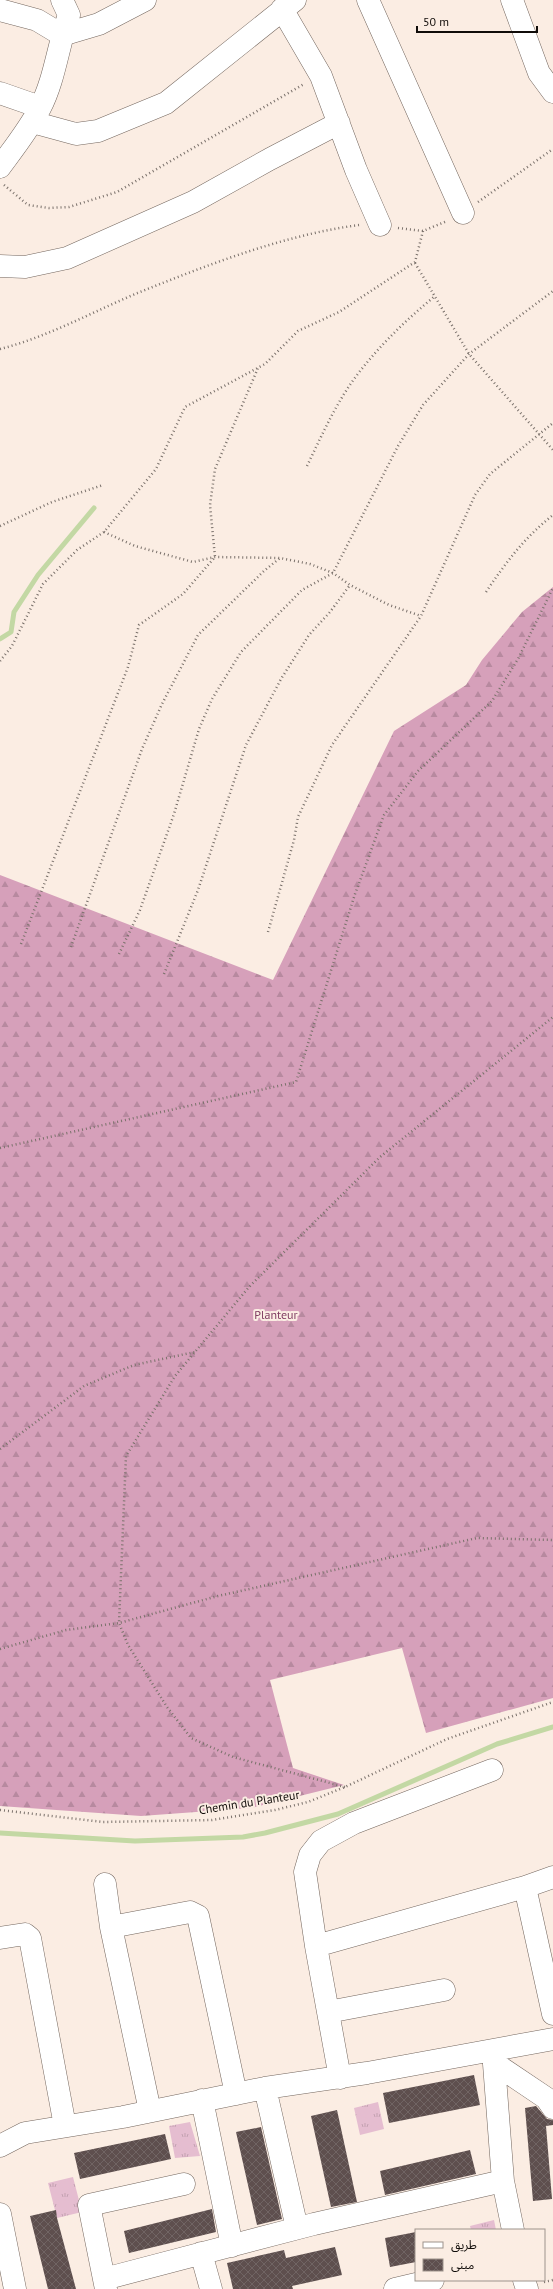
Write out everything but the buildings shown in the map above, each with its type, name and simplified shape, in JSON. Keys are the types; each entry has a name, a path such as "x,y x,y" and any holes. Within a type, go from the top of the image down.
{"street":[{"path":"0,10 37,20 68,12 99,24 145,0"},
{"path":"368,0 463,213"},
{"path":"512,0 539,73 553,92"},
{"path":"0,93 36,115 76,134 98,131 134,118 166,103 288,5 320,76 356,170 380,225"},
{"path":"0,167 36,115 56,65 68,12"},
{"path":"0,266 25,267 74,255 193,202 270,159 339,124"},
{"path":"340,2078 316,1946 305,1872 310,1855 321,1841 354,1823 492,1770"},
{"path":"316,1946 525,1887 553,1877"},
{"path":"105,1884 110,1927 150,2111"},
{"path":"525,1887 553,2014"},
{"path":"110,1927 190,1912 198,1916 236,2094"},
{"path":"0,1938 25,1934 30,1938 65,2126"},
{"path":"328,2012 444,1990"},
{"path":"0,2146 25,2133 150,2111 265,2088 494,2057 553,2039"},
{"path":"494,2057 546,2098 553,2108"},
{"path":"494,2057 503,2181 513,2229"},
{"path":"265,2088 297,2228"},
{"path":"202,2100 232,2246"},
{"path":"184,2184 89,2205 105,2284 201,2253 297,2228 503,2181"},
{"path":"0,2214 15,2289"},
{"path":"201,2253 211,2289"},
{"path":"395,2289 429,2281"}],"path":[{"path":"0,183 28,205 49,208 69,207 117,192 271,102 320,76"},
{"path":"0,350 58,328 140,292 262,248 344,227 366,224 423,231 463,213 553,149"},
{"path":"0,661 12,646 43,584 77,550 104,532 156,469 186,407 265,364 298,331 339,312 415,262 423,231"},
{"path":"415,262 469,354 541,434 553,450"},
{"path":"119,954 140,910 174,814 199,729 212,699 241,652 302,590 333,573 398,446 423,405 469,354 553,291"},
{"path":"307,466 336,408 357,376 403,324 434,296"},
{"path":"20,944 128,667 139,625 183,594 215,557 210,505 215,469 258,368"},
{"path":"268,932 294,840 298,817 332,744 421,616 474,494 490,474 553,423"},
{"path":"0,526 52,502 103,485"},
{"path":"486,592 512,554 530,533 553,515"},
{"path":"104,532 135,546 193,562 215,557 280,558 310,564 333,573 350,585 389,605 421,616"},
{"path":"71,947 142,749 162,704 198,635 265,570 280,558"},
{"path":"164,974 198,890 246,745 281,679 309,635 330,612 350,585"},
{"path":"0,1148 296,1082 355,894 384,815 418,771 492,700 518,659 553,588"},
{"path":"345,1787 233,1757 191,1738 166,1707 128,1645 119,1623 126,1456 175,1376 248,1287 380,1157 553,1017"},
{"path":"0,1449 84,1386 134,1365 195,1352"},
{"path":"0,1649 66,1630 119,1623 218,1596 477,1538 553,1540"},
{"name":"Chemin du Planteur","path":"0,1810 104,1822 212,1820 308,1802 345,1787 447,1739 553,1702"}],"green space":[{"name":"Planteur","path":"553,587 553,1698 426,1733 402,1648 270,1680 293,1768 344,1785 251,1808 141,1816 0,1806 0,875 273,980 394,731 466,685 482,660 522,612"},
{"path":"378,2102 384,2129 360,2135 354,2108"},
{"path":"190,2122 200,2156 175,2158 169,2126"},
{"path":"73,2177 82,2212 57,2218 48,2183"},
{"path":"494,2220 496,2229 471,2229 470,2226"}],"waterway":[{"path":"0,639 11,632 14,612 38,575 94,508"},
{"path":"0,1833 135,1841 243,1837 265,1833 338,1814 497,1744 553,1727"}]}
